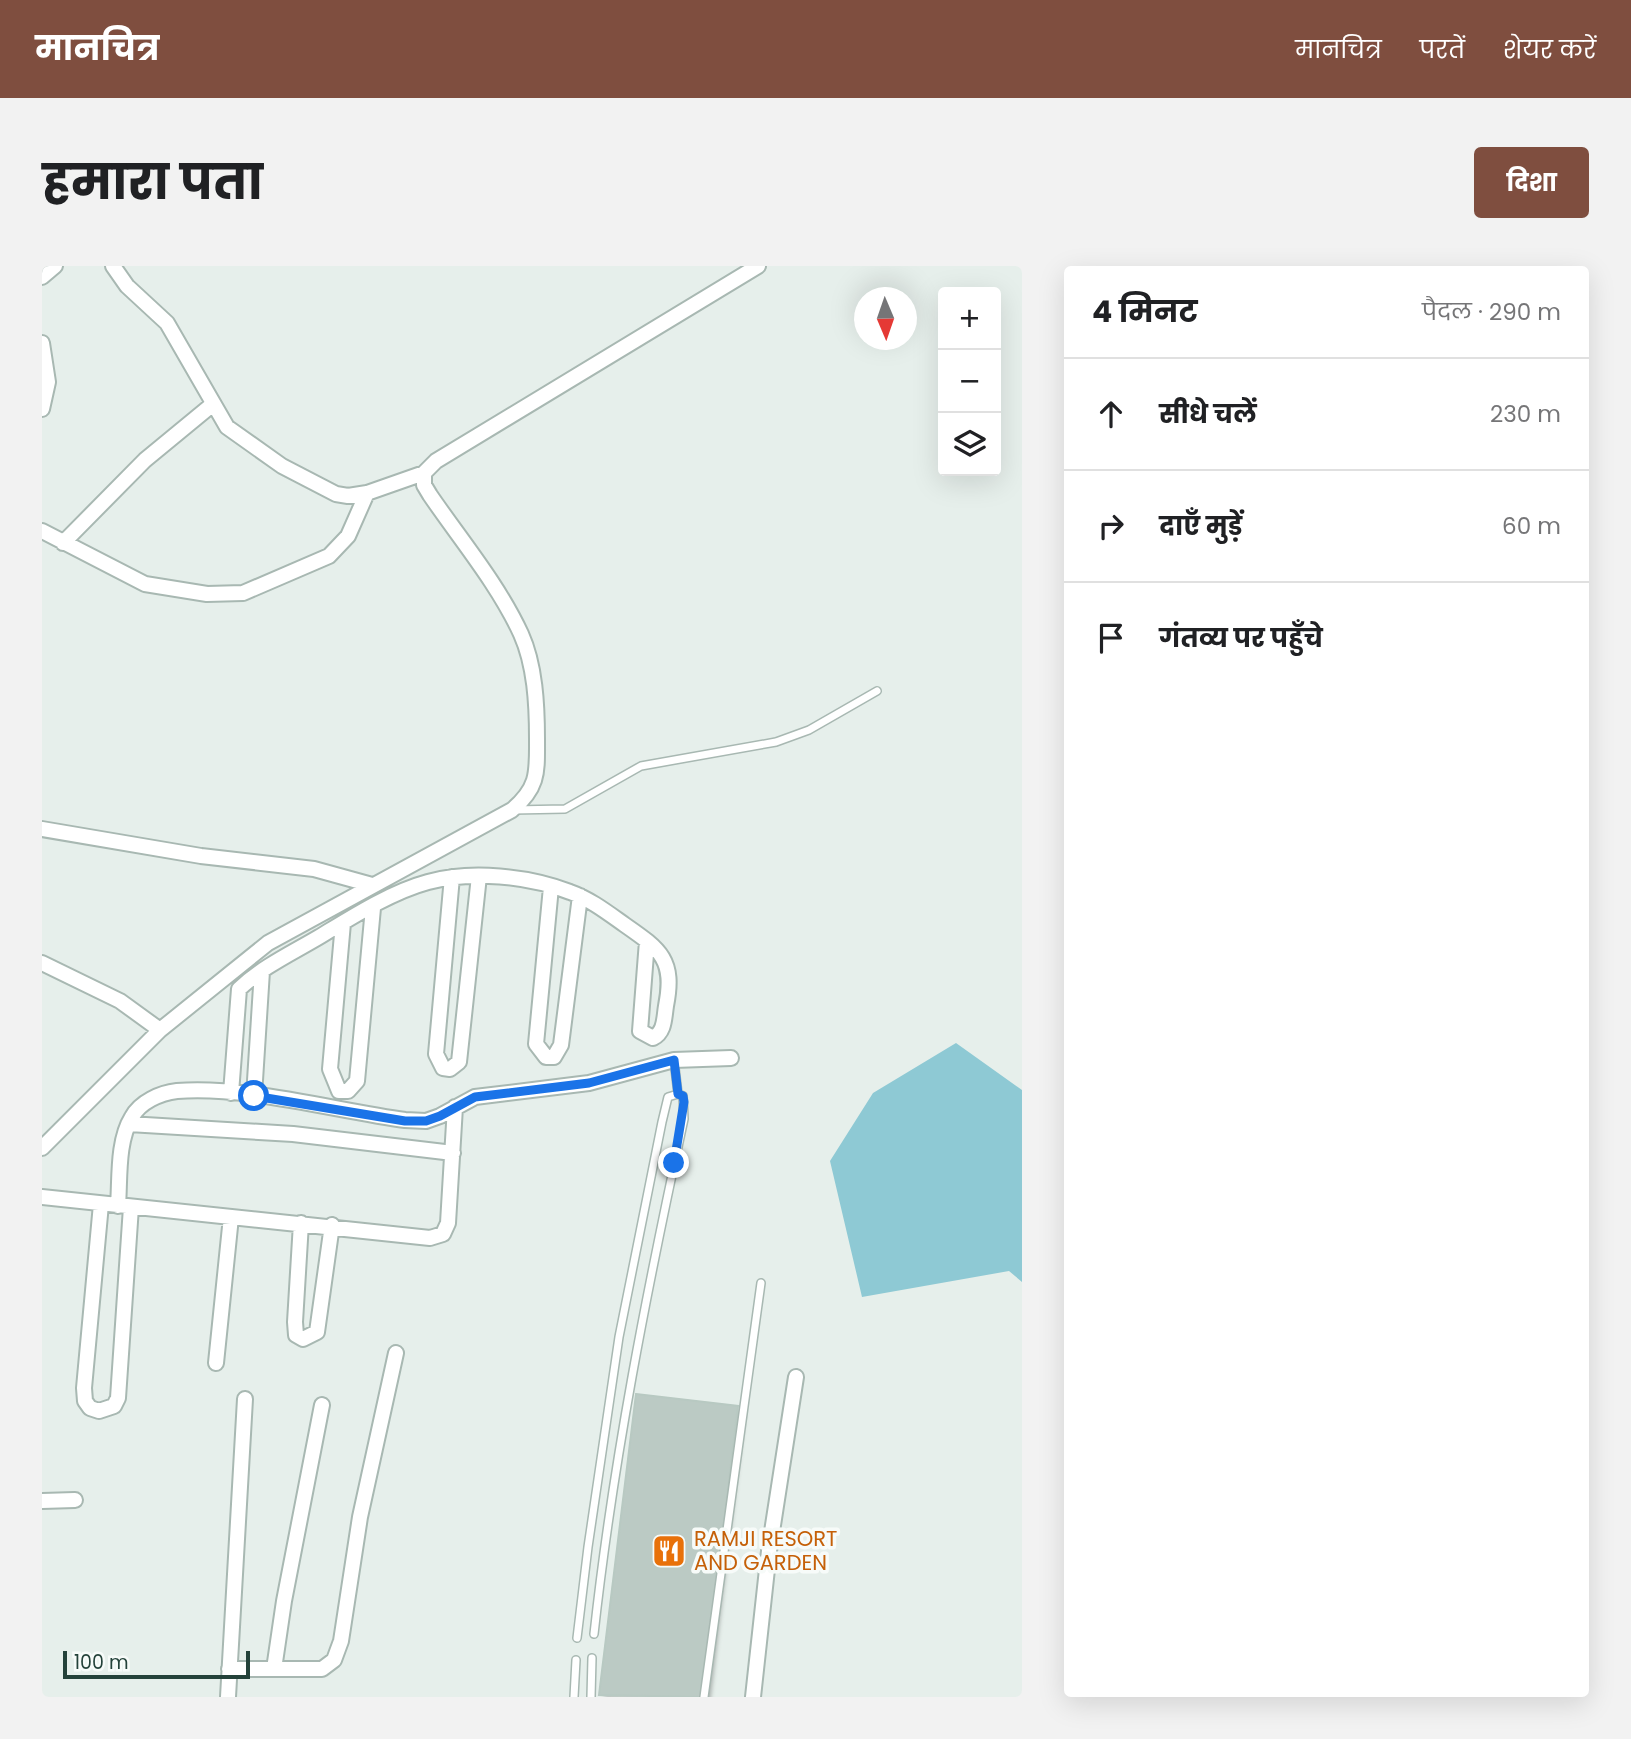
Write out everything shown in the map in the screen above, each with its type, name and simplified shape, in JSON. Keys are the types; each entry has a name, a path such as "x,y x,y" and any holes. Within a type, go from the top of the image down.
{"street":[{"path":"42,278 55,266"},
{"path":"113,266 127,286 167,323 227,427 282,466 336,494 367,493 424,473 448,454 758,266"},
{"path":"42,344 48,382 42,409"},
{"path":"63,542 145,460 213,404"},
{"path":"42,1148 160,1030 268,943 512,810 530,795 537,773 537,715 529,659 520,633 502,602 424,485 424,473"},
{"path":"42,531 145,584 207,594 243,593 329,556 348,536 367,493"},
{"path":"42,829 201,856 314,869 372,885"},
{"path":"453,877 436,1054 443,1069 450,1069 458,1062 479,876"},
{"path":"231,1093 239,989 262,971 343,923 426,882 479,876 551,887 580,897 647,942 658,950 668,965 671,979 662,1030 653,1038 640,1031 647,942"},
{"path":"551,887 536,1044 546,1057 554,1057 561,1045 580,897"},
{"path":"343,923 330,1069 339,1091 348,1091 357,1081 373,908"},
{"path":"42,963 120,1000 160,1030"},
{"path":"254,1096 262,971"},
{"path":"101,1205 84,1388 85,1401 90,1408 99,1411 114,1406 118,1398 125,1207 123,1146 132,1116 151,1098 175,1091 231,1093 405,1121 426,1121 475,1097 589,1083 674,1060 731,1058"},
{"path":"42,1197 101,1205 332,1225 430,1238 443,1234 448,1223 455,1107"},
{"path":"130,1124 293,1134 453,1153"},
{"path":"216,1363 231,1217"},
{"path":"301,1223 295,1322 296,1335 303,1339 317,1332 332,1225"},
{"path":"229,1669 323,1669 329,1666 339,1650 360,1517 396,1353"},
{"path":"753,1697 769,1551 796,1377"},
{"path":"228,1697 245,1399"},
{"path":"274,1669 284,1601 322,1405"},
{"path":"42,1501 75,1500"}],"lane":[{"path":"512,810 565,809 641,766 776,742 808,730 877,691"},
{"path":"674,1060 678,1094"},
{"path":"578,1638 587,1547 619,1337 668,1097 678,1094 683,1096 684,1119 607,1516 594,1634"},
{"path":"704,1697 761,1283"},
{"path":"592,1658 592,1697"},
{"path":"574,1697 576,1660"}],"water":[{"path":"956,1043 1022,1090 1022,1282 1009,1271 862,1297 830,1161 873,1093"}],"building":[{"name":"RAMJI RESORT AND GARDEN","path":"636,1394 738,1406 703,1697 599,1695"}],"place":[{"name":"RAMJI RESORT AND GARDEN","path":"669,1551"}],"route":[{"path":"254,1096 405,1121 426,1121 475,1097 589,1083 674,1060 678,1094 683,1096 684,1102 684,1119 674,1163"}]}
